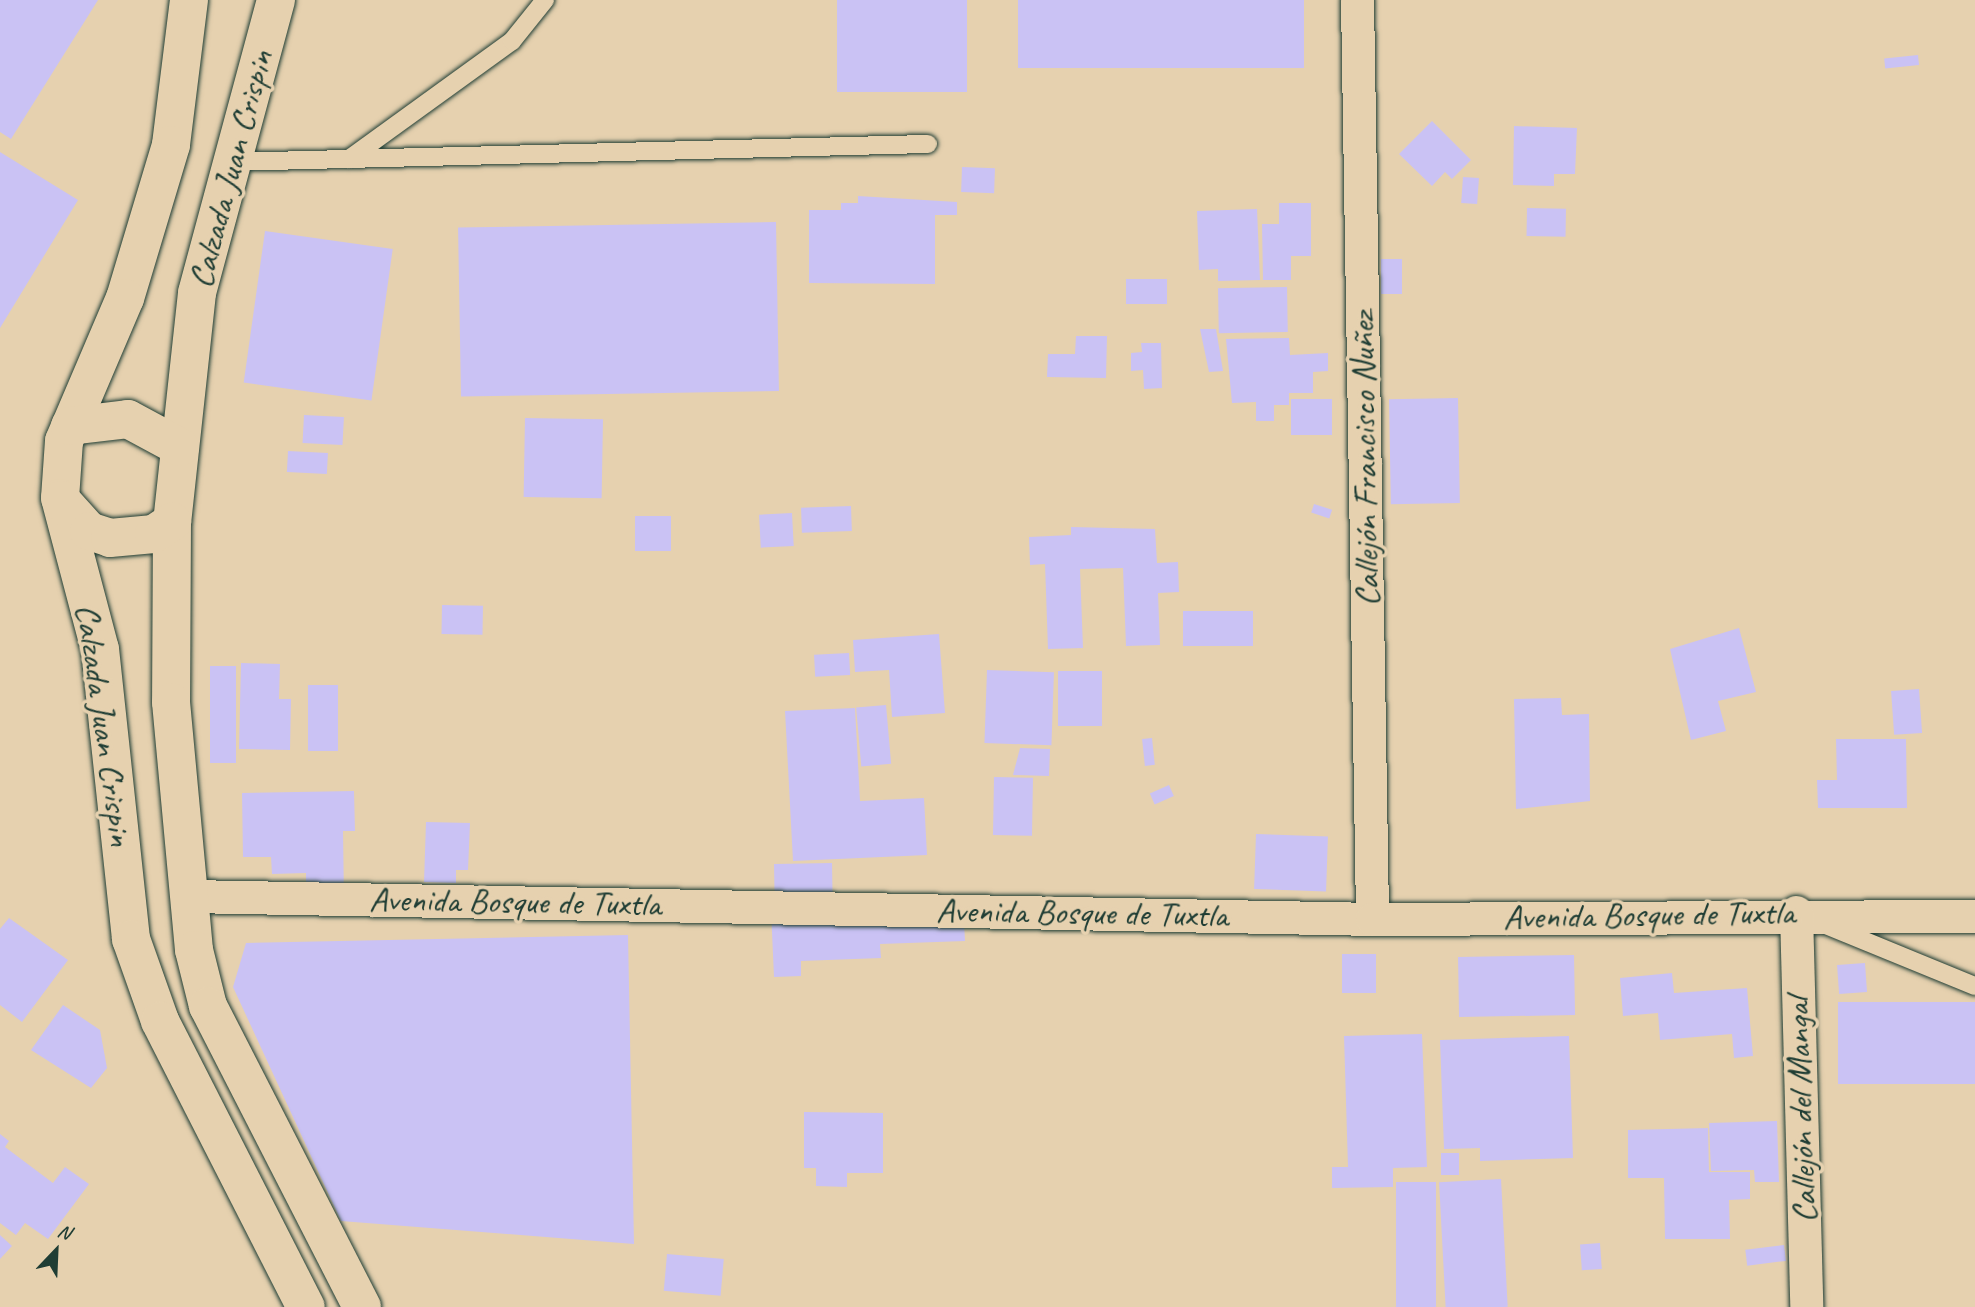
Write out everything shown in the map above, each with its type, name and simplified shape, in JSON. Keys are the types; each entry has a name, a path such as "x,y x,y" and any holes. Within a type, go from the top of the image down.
{"main road":[{"name":"Calzada Juan Crispin","path":"189,0 171,145 153,211 70,426 60,498 100,649 131,939 160,1021 306,1307"},
{"name":"Calzada Juan Crispin","path":"276,0 230,162 197,293 173,522 171,702 188,896 208,1006 362,1307"},
{"path":"70,426 99,418 128,419 180,447"},
{"path":"60,498 89,531 110,538 154,534 173,522"}],"street":[{"name":"Callejón Francisco Nuñez","path":"1357,0 1372,919"},
{"name":"Avenida Bosque de Tuxtla","path":"188,896 1372,919 1796,912 1975,916"},
{"name":"Callejón del Mangal","path":"1796,912 1806,1307"}],"lane":[{"path":"349,159 512,41 545,0"},
{"path":"230,162 928,144"},
{"path":"1796,912 1975,986"}],"building":[{"path":"0,0 98,0 11,139 0,132"},
{"path":"837,0 967,0 967,92 837,92"},
{"path":"1018,0 1304,0 1304,68 1018,68"},
{"path":"1918,55 1919,65 1885,68 1884,59"},
{"path":"1432,121 1471,160 1452,179 1445,172 1432,186 1399,154"},
{"path":"1514,126 1577,128 1575,174 1554,174 1554,186 1513,185"},
{"path":"0,152 78,200 0,328"},
{"path":"962,167 995,168 994,193 961,192"},
{"path":"1463,177 1479,178 1477,204 1461,203"},
{"path":"858,196 957,202 957,215 935,215 935,284 809,283 809,210 841,210 841,203 858,203"},
{"path":"1279,203 1311,203 1311,256 1291,256 1291,280 1263,280 1262,224 1279,224"},
{"path":"1527,208 1566,209 1566,237 1527,236"},
{"path":"1257,209 1260,280 1218,281 1218,269 1199,270 1197,211"},
{"path":"776,222 779,391 461,397 458,228"},
{"path":"265,231 393,249 371,400 244,383"},
{"path":"1381,259 1402,259 1402,294 1381,294"},
{"path":"1126,279 1167,279 1167,304 1126,304"},
{"path":"1287,287 1288,332 1219,333 1218,288"},
{"path":"1200,329 1216,329 1223,371 1209,372"},
{"path":"1076,336 1107,336 1106,378 1047,377 1048,354 1075,354"},
{"path":"1289,338 1290,355 1328,353 1328,371 1313,372 1313,393 1289,393 1289,405 1274,405 1274,421 1256,421 1256,402 1232,403 1226,339"},
{"path":"1141,343 1161,343 1162,388 1144,389 1143,370 1131,371 1131,353 1142,352"},
{"path":"1458,398 1460,503 1391,504 1389,399"},
{"path":"1291,399 1332,399 1332,435 1291,435"},
{"path":"304,415 344,417 342,445 303,443"},
{"path":"525,418 603,419 602,498 524,497"},
{"path":"288,451 328,453 327,474 287,472"},
{"path":"1314,504 1332,510 1329,518 1311,513"},
{"path":"851,506 852,531 802,533 801,508"},
{"path":"792,513 794,546 761,548 759,515"},
{"path":"635,516 671,516 671,551 635,551"},
{"path":"1071,527 1155,529 1157,563 1178,562 1179,592 1158,593 1160,645 1126,646 1123,568 1080,569 1083,648 1048,649 1045,564 1030,565 1029,537 1071,535"},
{"path":"442,605 483,606 482,635 441,634"},
{"path":"1183,611 1253,611 1253,646 1183,646"},
{"path":"1739,628 1756,692 1718,701 1726,731 1691,740 1670,649"},
{"path":"939,634 945,713 892,717 889,670 855,672 853,640"},
{"path":"849,653 850,675 815,677 814,655"},
{"path":"241,663 280,664 279,699 291,699 290,750 239,749"},
{"path":"210,666 236,666 236,763 210,763"},
{"path":"987,670 1054,672 1051,745 984,743"},
{"path":"1058,671 1102,671 1102,726 1058,726"},
{"path":"308,685 338,685 338,751 308,751"},
{"path":"1919,689 1922,733 1894,735 1891,691"},
{"path":"1561,698 1562,715 1589,714 1590,801 1516,809 1514,699"},
{"path":"886,705 891,764 861,766 856,708"},
{"path":"855,708 860,801 924,798 927,855 793,861 785,711"},
{"path":"1152,738 1155,765 1145,766 1142,739"},
{"path":"1836,739 1906,739 1907,808 1818,808 1817,780 1837,780"},
{"path":"1020,748 1050,749 1049,776 1013,775"},
{"path":"994,777 1033,778 1032,836 993,835"},
{"path":"1169,785 1174,796 1155,805 1150,794"},
{"path":"354,791 355,831 343,831 344,900 306,901 306,873 272,874 271,857 243,857 242,793"},
{"path":"426,822 470,823 468,870 456,870 456,883 424,882"},
{"path":"1256,834 1328,837 1326,891 1254,889"},
{"path":"832,863 833,902 775,903 774,864"},
{"path":"963,903 965,941 880,944 881,958 801,961 801,976 774,977 771,910"},
{"path":"9,918 68,960 22,1022 0,1005 0,929"},
{"path":"628,935 634,1244 341,1221 233,987 246,943"},
{"path":"1342,954 1376,954 1376,993 1342,993"},
{"path":"1574,955 1575,1015 1459,1017 1458,957"},
{"path":"1865,963 1867,992 1839,994 1837,965"},
{"path":"1672,973 1674,993 1747,988 1753,1056 1734,1058 1732,1034 1660,1040 1658,1013 1623,1016 1620,978"},
{"path":"1838,1002 1975,1002 1975,1084 1838,1084"},
{"path":"63,1005 100,1030 107,1068 91,1088 31,1050"},
{"path":"1422,1034 1427,1167 1393,1168 1393,1187 1332,1188 1332,1167 1348,1167 1344,1036"},
{"path":"1569,1036 1573,1158 1480,1161 1480,1148 1444,1149 1440,1040"},
{"path":"804,1112 883,1113 883,1173 847,1173 847,1187 816,1186 816,1168 804,1168"},
{"path":"1777,1121 1779,1182 1755,1182 1754,1170 1711,1171 1709,1123"},
{"path":"1708,1128 1709,1172 1750,1172 1750,1199 1729,1200 1730,1239 1665,1239 1664,1178 1628,1178 1628,1130"},
{"path":"0,1134 9,1141 5,1147 53,1183 65,1167 89,1184 48,1239 25,1223 16,1235 0,1223"},
{"path":"1441,1153 1459,1153 1459,1175 1441,1175"},
{"path":"1501,1179 1508,1307 1446,1307 1439,1182"},
{"path":"1396,1182 1436,1182 1436,1307 1396,1307"},
{"path":"0,1235 12,1246 0,1259"},
{"path":"1600,1243 1602,1269 1582,1270 1580,1244"},
{"path":"1784,1245 1786,1261 1747,1266 1745,1250"},
{"path":"667,1254 724,1259 721,1296 664,1291"}]}
